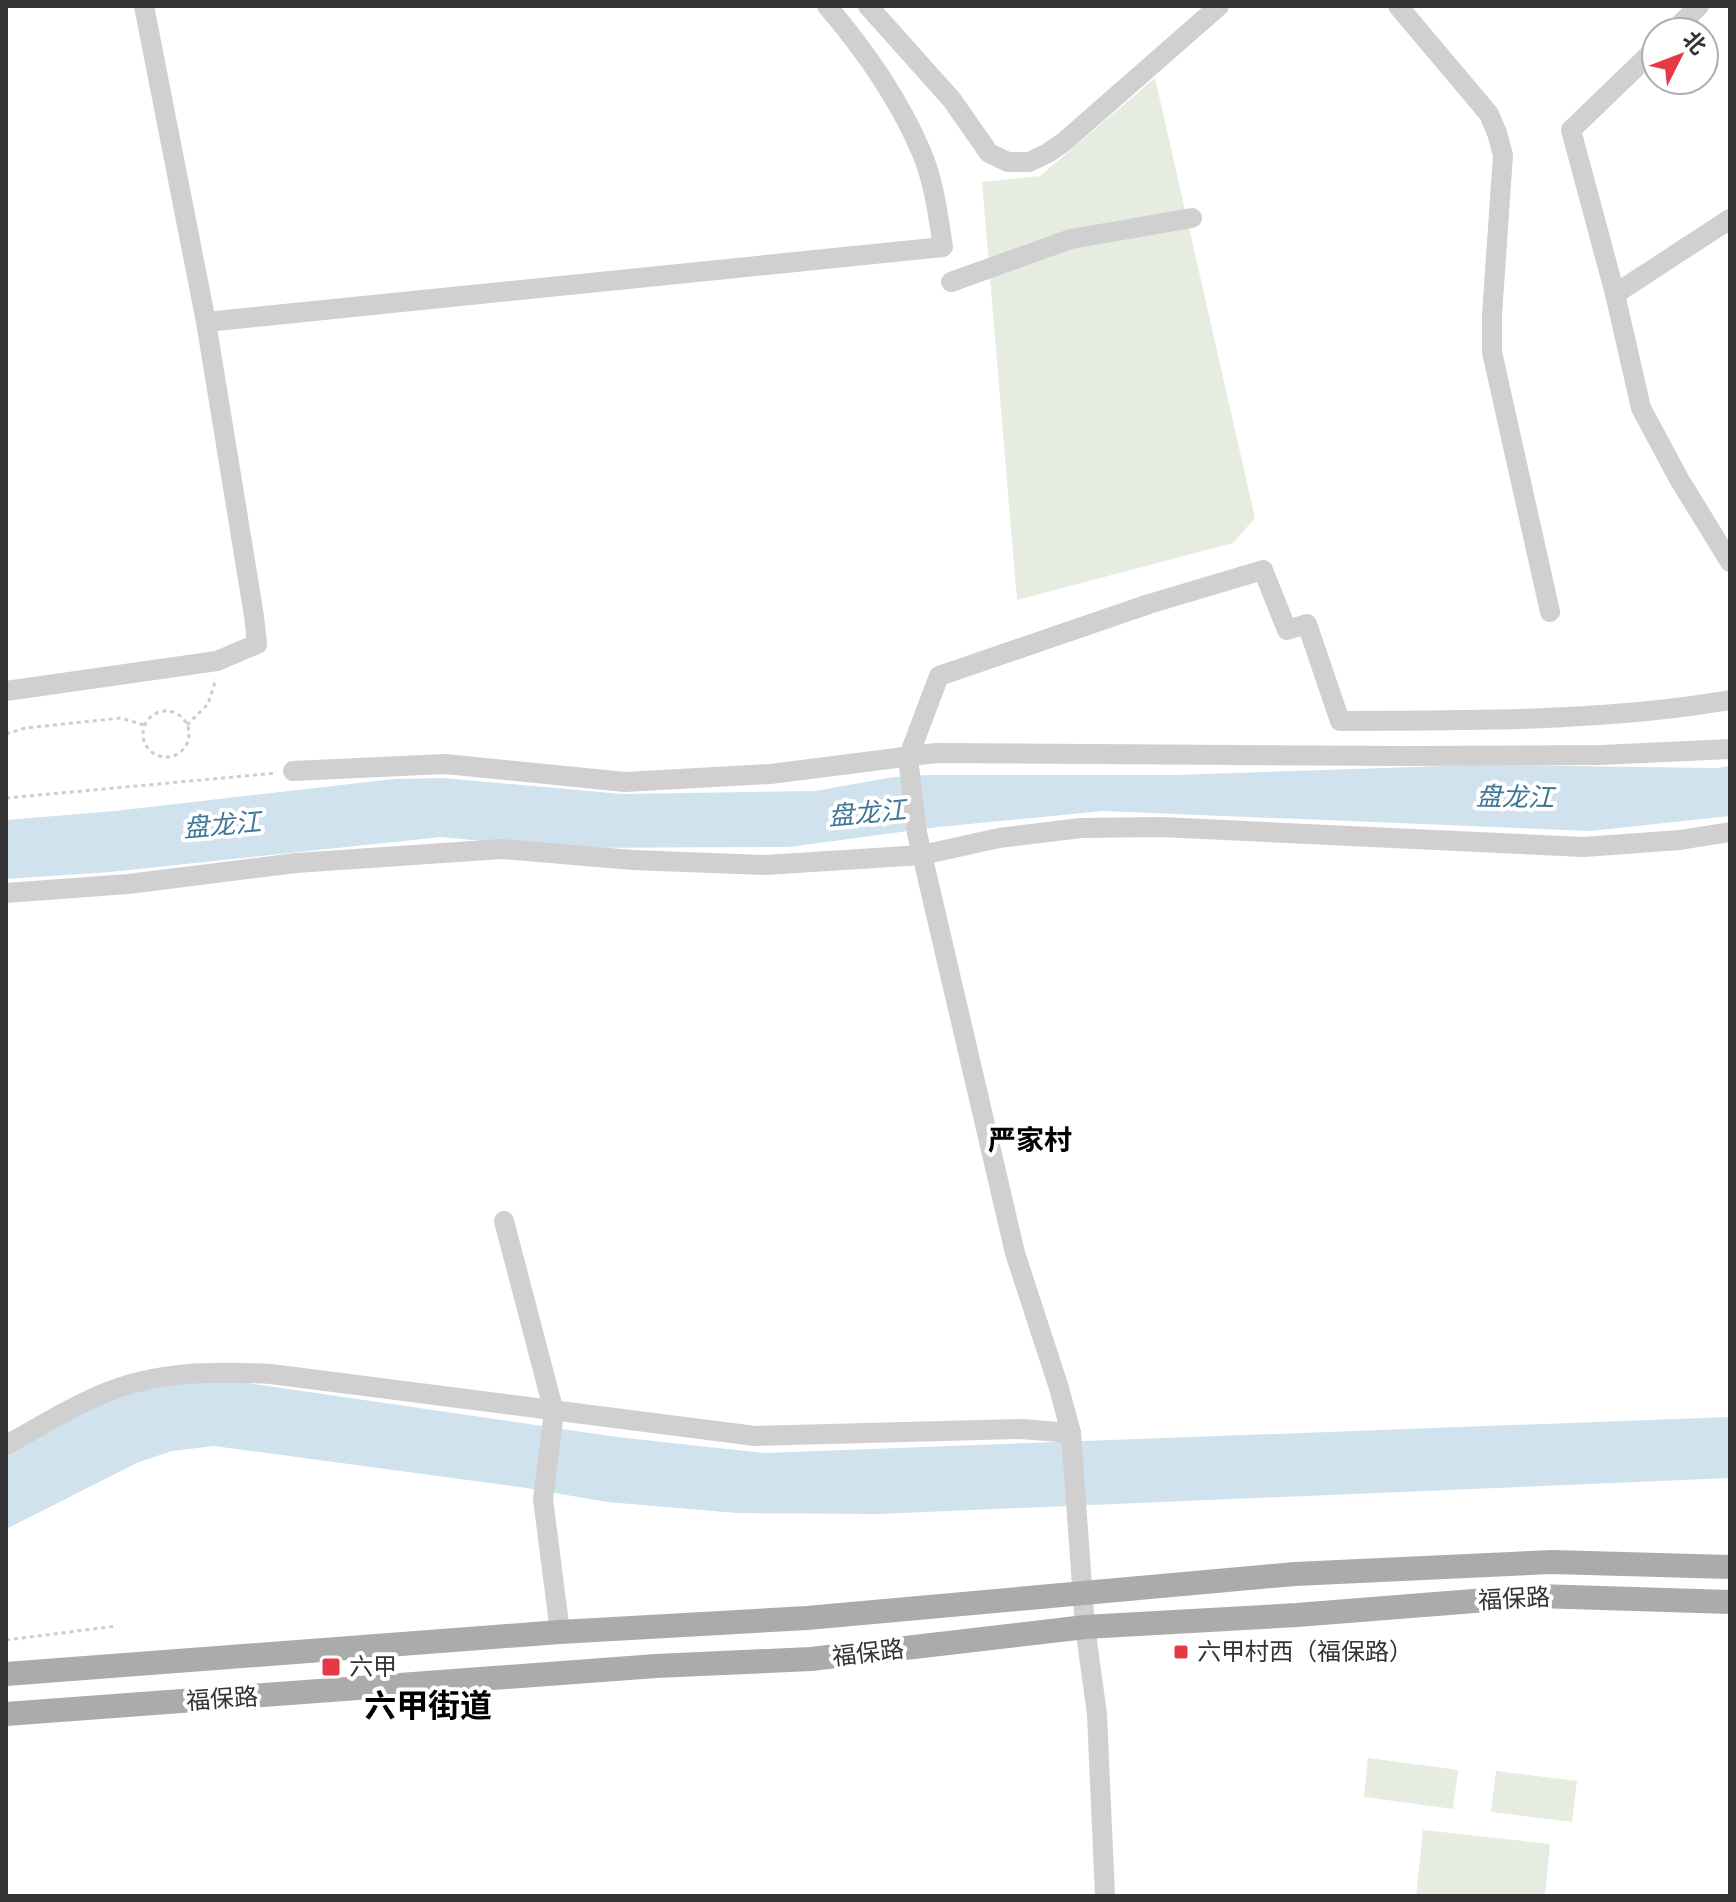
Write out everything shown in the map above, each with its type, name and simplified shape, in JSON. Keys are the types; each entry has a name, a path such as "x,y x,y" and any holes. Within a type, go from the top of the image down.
{"main road":[{"name":"福保路","path":"6,1674 560,1632 807,1618 1295,1574 1552,1562 1730,1567"},
{"name":"福保路","path":"6,1714 656,1666 811,1659 1085,1627 1297,1615 1537,1596 1730,1602"}],"street":[{"path":"6,691 217,661 257,644 206,322 144,6"},
{"path":"206,322 943,247 932,184 922,152 904,116 827,6"},
{"path":"868,6 952,100 989,153 1008,162 1029,162 1056,147 1219,6"},
{"path":"1398,6 1489,114 1503,155 1492,352 1550,612"},
{"path":"1640,63 1571,130 1615,294 1641,408 1679,479 1730,562"},
{"path":"951,282 1071,239 1192,218"},
{"path":"1615,294 1730,219"},
{"path":"1105,1896 1097,1714 1085,1627 1071,1433 1015,1253 917,833 908,758 939,676 1149,604 1263,570 1287,630 1307,624 1340,721 1518,719 1683,709 1730,700"},
{"path":"293,771 445,764 625,782 770,774 936,753 1242,757 1601,755 1730,749"},
{"path":"6,893 128,884 296,863 502,849 633,860 765,865 922,855 999,838 1081,828 1161,827 1584,847 1680,840 1730,832"},
{"path":"504,1221 554,1412 543,1499 560,1632"},
{"path":"6,1445 105,1393 150,1379 221,1372 271,1374 755,1436 1021,1429 1071,1433"}],"path":[{"path":"187,725 208,704 216,680 217,661"},
{"path":"155,714 178,715 187,725 187,744 182,751 168,757 153,754 147,748 142,733 144,725 155,714"},
{"path":"6,734 25,728 121,718 144,725"},
{"path":"6,798 293,771"},
{"path":"6,1640 117,1626"}],"shaded area":[{"path":"1155,78 1255,518 1233,543 1017,600 982,182 1040,176"},
{"path":"1368,1758 1458,1770 1453,1809 1364,1797"},
{"path":"1496,1771 1577,1781 1572,1822 1491,1812"},
{"path":"1423,1830 1550,1844 1545,1896 1416,1896"}],"water":[{"name":"盘龙江","path":"1475,765 1730,766 1730,816 1590,831 1103,811 938,827 789,847 557,848 441,837 110,872 6,879 6,820 115,811 394,779 443,778 622,794 815,791 894,777 928,775 1176,775"},
{"path":"220,1379 617,1437 764,1453 1730,1417 1730,1478 879,1514 737,1513 607,1502 520,1487 214,1446 172,1451 139,1462 6,1529 6,1452 87,1409 136,1389"}],"place":[{"name":"六甲村西（福保路）","path":"1181,1652"},
{"name":"六甲","path":"331,1667"}],"district":[{"name":"严家村","path":"1030,1140"},
{"name":"六甲街道","path":"428,1706"}]}
